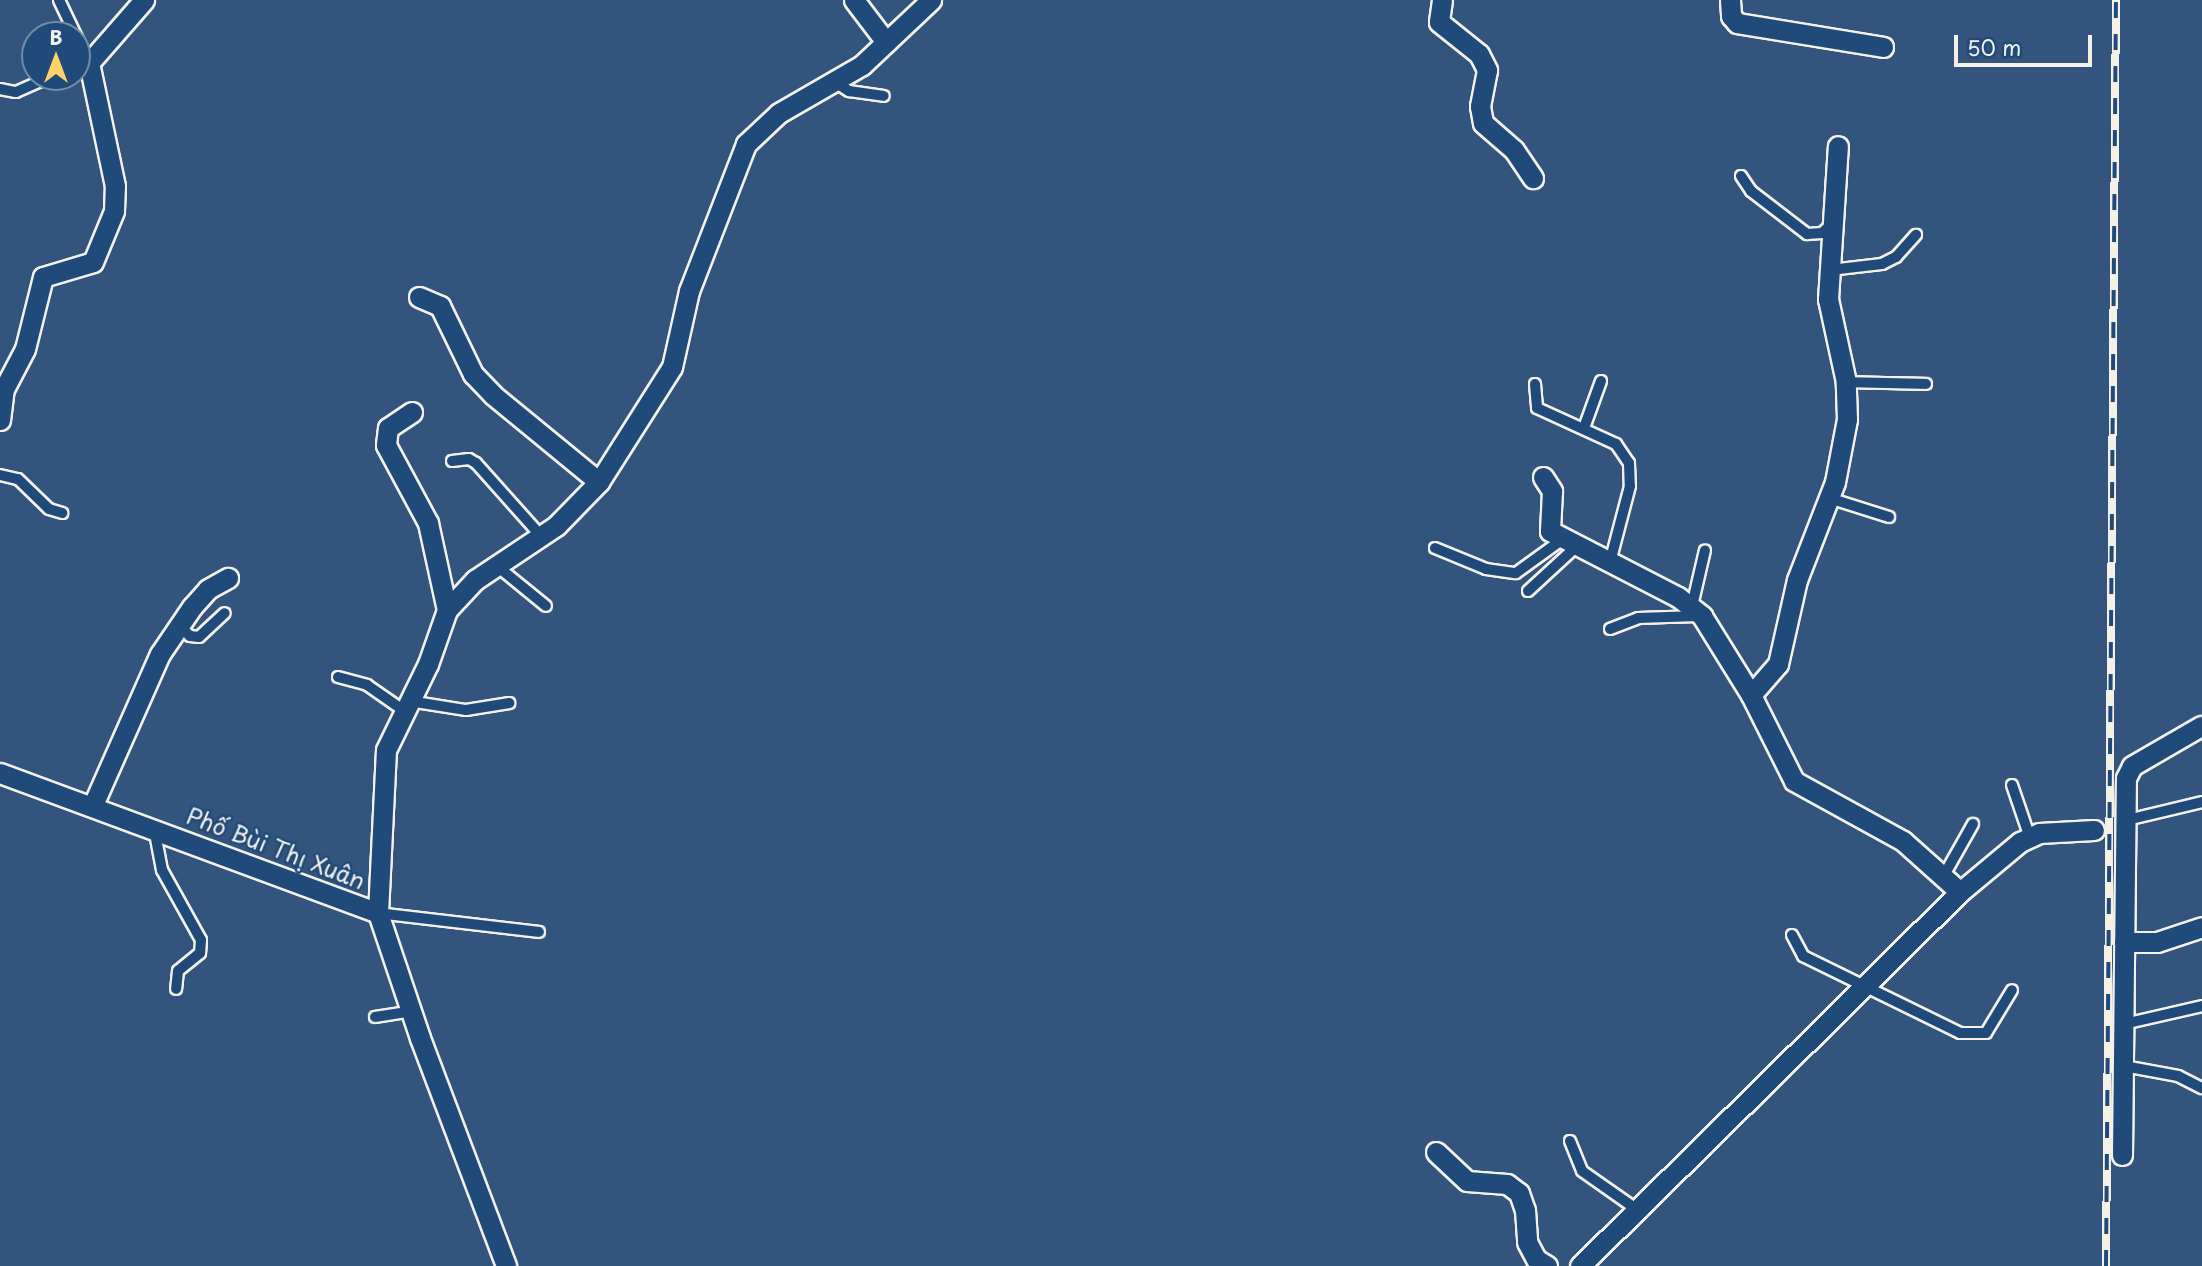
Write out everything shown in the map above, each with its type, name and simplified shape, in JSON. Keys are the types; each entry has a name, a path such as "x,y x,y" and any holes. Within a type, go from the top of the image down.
{"street":[{"path":"91,56 144,0"},
{"path":"854,0 886,42"},
{"path":"379,913 386,750 447,611 460,593 542,537 598,482 672,367 689,291 747,144 779,113 835,82 886,42 930,0"},
{"path":"1442,0 1439,22 1479,54 1486,70 1480,106 1483,123 1514,150 1533,178"},
{"path":"1730,0 1731,16 1738,23 1883,47"},
{"path":"0,420 6,366 25,349 43,277 93,262 114,211 116,186 90,91"},
{"path":"1751,695 1778,664 1797,580 1829,498 1847,419 1846,382 1829,321 1829,270 1838,146"},
{"path":"419,297 440,306 473,374 486,388 598,482"},
{"path":"412,412 388,428 386,444 428,523 447,611"},
{"path":"1543,477 1552,491 1549,527 1570,543 1610,562 1697,611 1751,695 1794,781 1903,841 1959,892"},
{"path":"93,805 153,668 179,626 208,589 228,578"},
{"path":"2122,1155 2126,778 2132,766 2200,726"},
{"name":"Phố Bùi Thị Xuân","path":"0,774 93,805 379,913 411,1011 506,1266"},
{"path":"1580,1266 1959,892 2030,838 2058,829 2094,830"},
{"path":"2123,942 2157,942 2202,927"},
{"path":"1436,1152 1467,1181 1507,1184 1519,1193 1525,1210 1527,1242 1536,1259 1547,1266"}],"lane":[{"path":"59,0 67,21"},
{"path":"835,82 849,90 884,96"},
{"path":"0,89 16,92 21,90"},
{"path":"1741,176 1751,191 1807,234 1822,233 1832,223"},
{"path":"1829,270 1882,264 1896,257 1916,234"},
{"path":"1584,428 1601,381"},
{"path":"1846,382 1926,384"},
{"path":"1535,384 1537,408 1616,444 1629,463 1630,486 1610,562"},
{"path":"452,461 469,458 476,463 542,537"},
{"path":"0,475 18,479 48,509 62,513"},
{"path":"1829,498 1889,517"},
{"path":"1435,548 1486,569 1516,573 1570,543"},
{"path":"1528,591 1570,543"},
{"path":"1610,629 1639,618 1697,611 1705,550"},
{"path":"497,566 547,606"},
{"path":"179,626 190,636 199,637 225,613"},
{"path":"338,677 367,685 406,706 466,710 509,703"},
{"path":"2012,785 2030,838"},
{"path":"2127,820 2202,802"},
{"path":"1943,877 1973,824"},
{"path":"154,828 162,870 201,940 200,953 178,971 176,989"},
{"path":"379,913 539,932"},
{"path":"1792,935 1803,956 1959,1033 1986,1033 2012,990"},
{"path":"2124,1024 2202,1006"},
{"path":"375,1017 411,1011"},
{"path":"2124,1066 2178,1076 2202,1088"},
{"path":"1570,1141 1582,1171 1636,1209"}],"railway":[{"path":"2106,1266 2116,0"}]}
